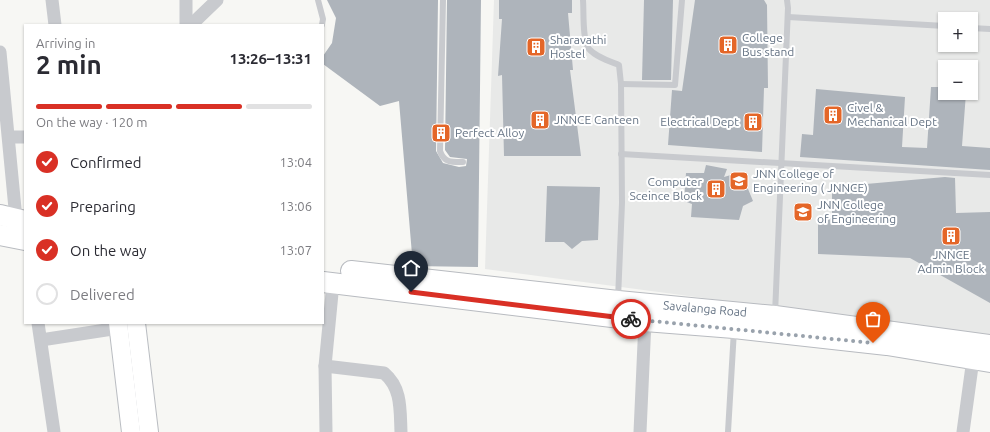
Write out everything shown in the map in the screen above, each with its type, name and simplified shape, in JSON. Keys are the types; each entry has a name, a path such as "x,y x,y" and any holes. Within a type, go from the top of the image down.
{"main road":[{"path":"0,235 24,240"},
{"name":"Savalanga Road","path":"326,277 618,301 773,324 982,361"},
{"name":"Savalanga Road","path":"326,277 646,321 734,328 773,324 990,345"}],"street":[{"path":"52,0 55,24"},
{"path":"186,0 186,24"},
{"path":"192,24 217,0"},
{"path":"1,60 14,219"},
{"path":"6,131 24,137"},
{"path":"326,277 326,432"},
{"path":"640,432 646,321"},
{"path":"38,324 54,432"},
{"path":"136,324 149,432"},
{"path":"41,340 118,325 131,432"},
{"path":"963,432 982,361"},
{"path":"325,366 384,373 390,378 398,391 401,432"}],"lane":[{"path":"318,0 323,19 322,24"},
{"path":"443,0 440,152 442,157 447,161 463,162"},
{"path":"583,0 585,39 588,48 595,54 619,65 621,84 622,203 618,301"},
{"path":"621,84 675,85 682,0"},
{"path":"773,324 788,17 787,0"},
{"path":"788,17 938,26"},
{"path":"978,28 990,29"},
{"path":"621,154 990,175"},
{"path":"728,432 734,328"}],"shaded area":[{"name":"JNN College of Engineering ( JNNCE)","path":"494,0 990,0 990,336 485,269"}],"building":[{"name":"Perfect Alloy","path":"327,0 438,0 436,151 443,163 459,167 466,166 467,159 450,157 445,150 447,0 481,0 478,267 413,266 399,101 380,106 324,65 324,55 332,43 336,18"},
{"path":"499,0 572,0 572,13 568,13 573,70 570,70 581,156 504,156 502,75 498,76 502,19 499,19"},
{"path":"644,0 673,0 671,80 642,80"},
{"path":"695,0 764,0 767,5 768,88 764,88 762,152 668,145 672,90 682,91"},
{"name":"Civel & Mechanical Dept","path":"931,87 938,87 938,100 965,100 962,146 990,148 990,170 800,157 802,134 813,135 816,89 905,97 902,147 927,148"},
{"name":"Computer Sceince Block","path":"706,165 727,169 724,177 741,172 753,201 743,206 739,220 691,217 692,204 684,201 686,173 704,173"},
{"path":"945,177 955,178 956,213 990,212 990,303 910,258 818,254 818,218 832,218 832,187"},
{"path":"547,186 600,187 598,240 582,241 572,249 564,242 545,242"}],"way so far":[{"path":"631,319 734,328 873,343"}],"place":[{"name":"College Bus stand","path":"728,45"},
{"name":"Sharavathi Hostel","path":"536,47"},
{"name":"Civel & Mechanical Dept","path":"833,115"},
{"name":"JNNCE Canteen","path":"540,120"},
{"name":"Electrical Dept","path":"753,122"},
{"name":"Perfect Alloy","path":"441,133"},
{"name":"JNN College of Engineering ( JNNCE)","path":"739,181"},
{"name":"Computer Sceince Block","path":"716,189"},
{"name":"JNN College of Engineering","path":"803,212"},
{"name":"JNNCE Admin Block","path":"951,236"}],"route":[{"path":"411,292 631,319"}]}
